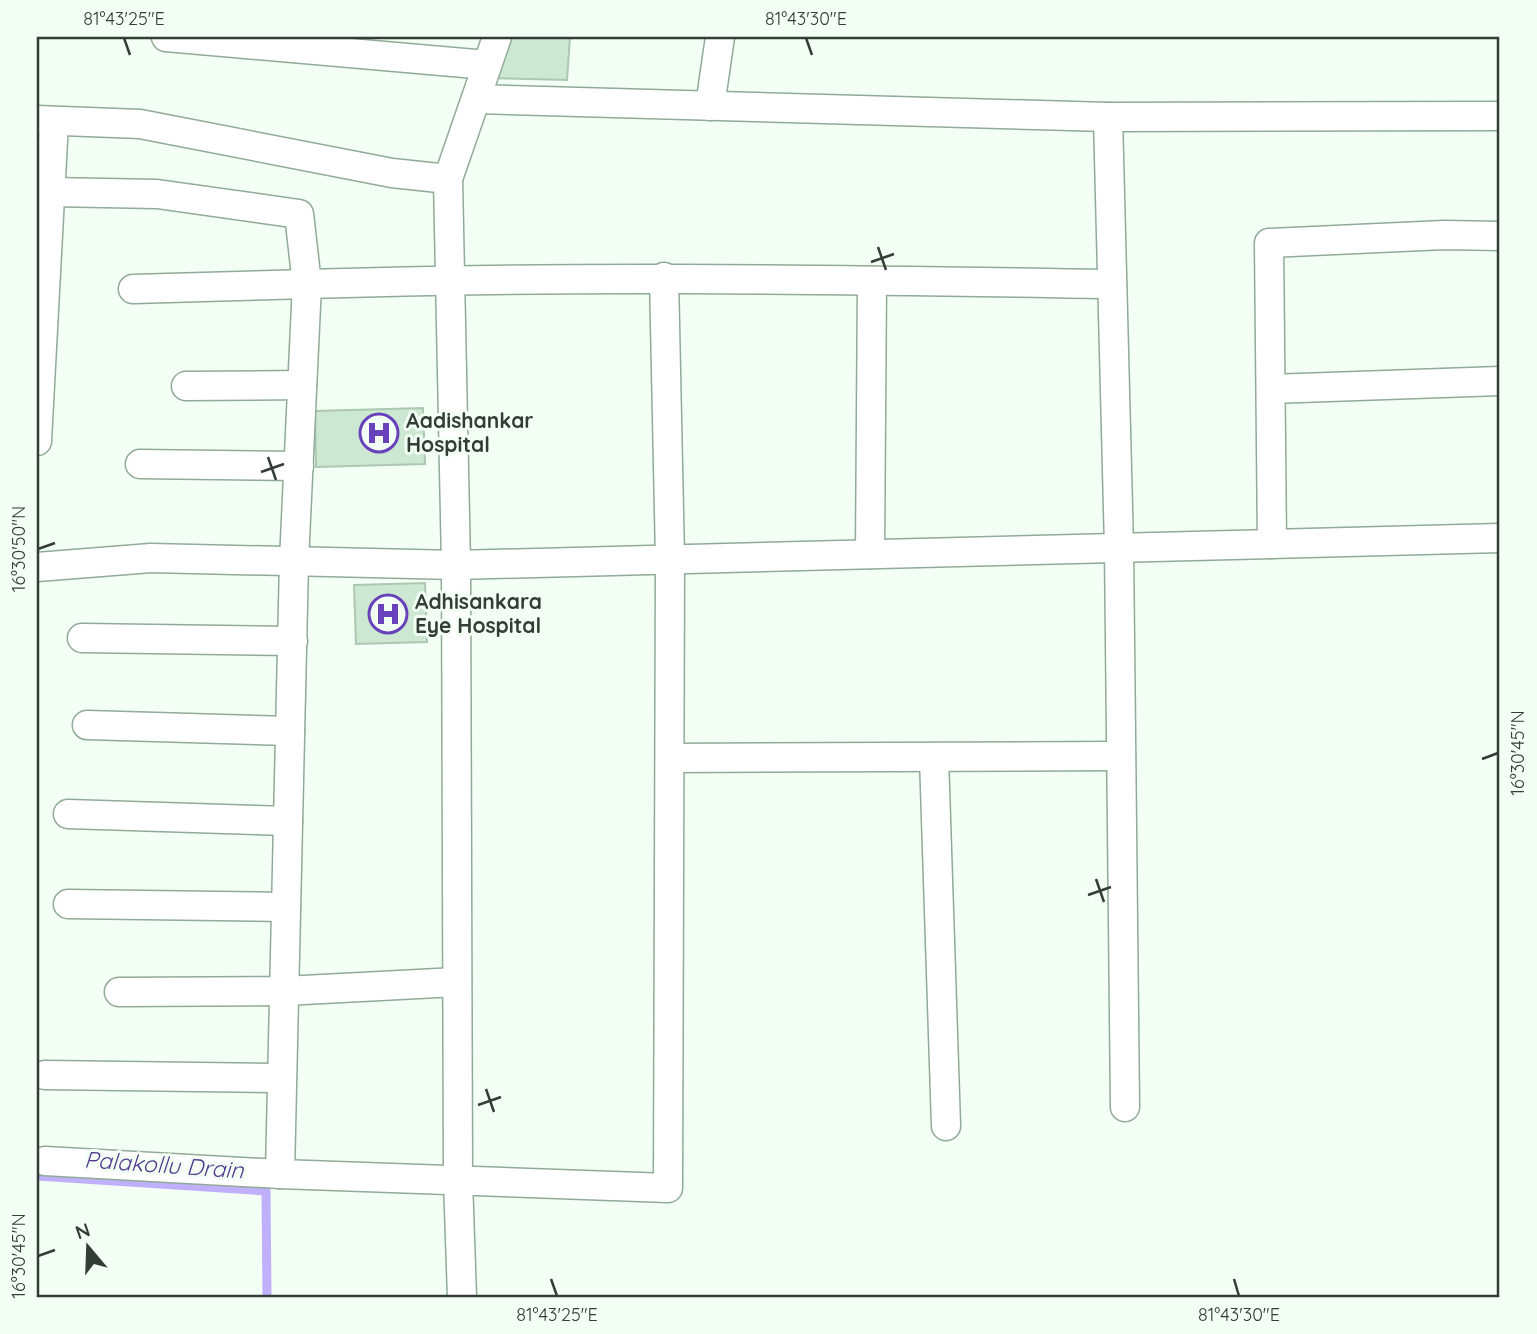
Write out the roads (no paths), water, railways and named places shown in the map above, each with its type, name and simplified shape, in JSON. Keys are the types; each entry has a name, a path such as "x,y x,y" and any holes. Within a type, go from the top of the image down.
{"street":[{"path":"166,37 487,65"},
{"path":"461,1297 458,1181 456,565 448,179 496,37"},
{"path":"710,106 720,37"},
{"path":"476,99 1108,117 1500,116"},
{"path":"1108,117 1119,548 1125,1107"},
{"path":"37,441 51,192 45,121 140,124 367,169 448,179"},
{"path":"51,192 157,194 299,214 307,284 294,562 280,1174"},
{"path":"1272,544 1269,243 1444,235 1500,236"},
{"path":"133,289 450,279 664,277 1112,284"},
{"path":"45,1161 280,1174 668,1188 670,559 664,277"},
{"path":"870,554 872,281"},
{"path":"1270,389 1500,381"},
{"path":"186,386 302,385"},
{"path":"140,464 299,466"},
{"path":"37,566 151,558 456,565 1500,538"},
{"path":"82,638 293,640"},
{"path":"87,725 290,731"},
{"path":"670,758 1122,756"},
{"path":"933,757 946,1126"},
{"path":"68,814 288,821"},
{"path":"68,904 286,907"},
{"path":"119,992 284,991 457,982"},
{"path":"45,1075 282,1079"}],"waterway":[{"name":"Palakollu Drain","path":"37,1176 266,1191 267,1297"}],"place":[{"name":"Aadishankar Hospital","path":"379,433"},
{"name":"Adhisankara Eye Hospital","path":"388,614"}]}
